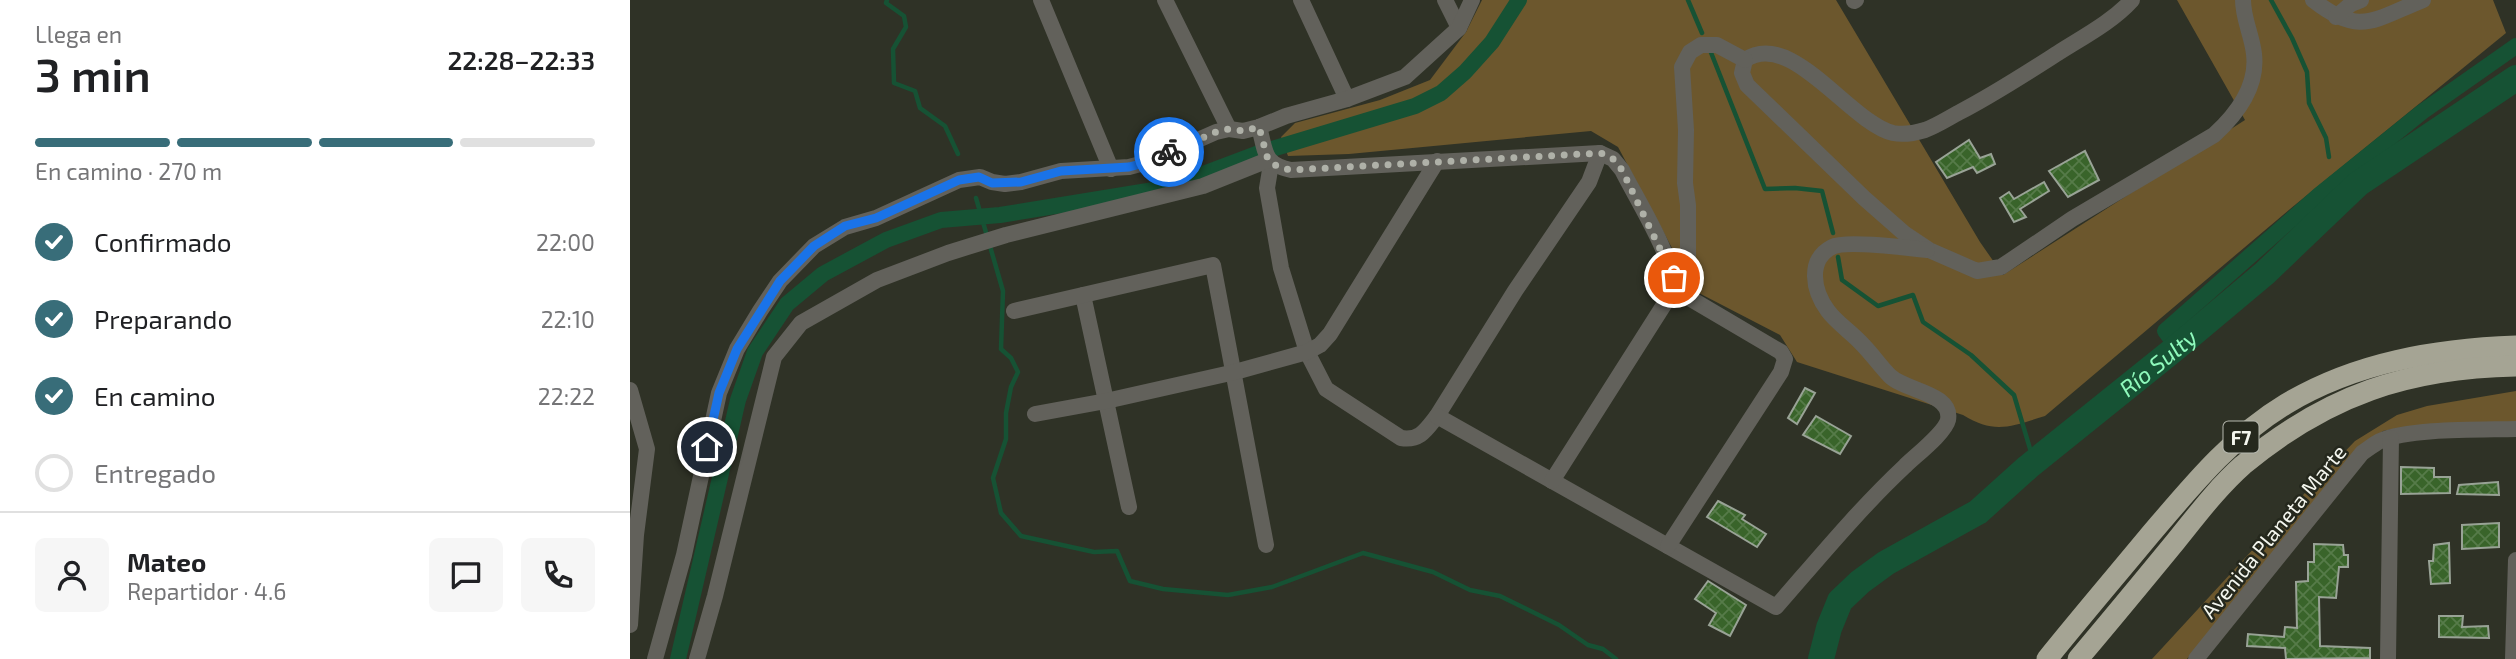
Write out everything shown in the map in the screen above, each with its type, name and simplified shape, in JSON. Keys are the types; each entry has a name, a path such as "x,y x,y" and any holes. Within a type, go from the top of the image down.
{"highway":[{"name":"F7","path":"2047,659 2193,484 2238,440 2286,404 2339,378 2396,360 2457,349 2516,346"},
{"name":"F7","path":"2078,659 2207,503 2242,467 2291,428 2339,402 2406,377 2458,369 2516,366"}],"street":[{"path":"1041,0 1111,169"},
{"path":"1165,0 1229,129"},
{"path":"1301,0 1347,99"},
{"path":"1444,0 1459,28"},
{"path":"655,659 684,555 719,393 737,349 780,281 814,246 845,226 876,218 959,180 979,177 992,183 1005,184 1061,171 1111,169 1148,162 1229,129 1243,131 1259,127 1286,116 1347,99 1405,77 1459,28 1472,0"},
{"path":"2132,0 2096,29 1998,92 1927,129 1913,133 1895,134 1876,126 1817,78 1776,53 1754,54 1745,60 1742,73 1747,85 1905,234 1929,250 1977,271 2001,267 2072,219 2214,135 2234,117 2252,80 2255,56 2243,0"},
{"path":"2313,0 2336,17 2362,23 2423,0"},
{"path":"2336,17 2351,4 2361,0"},
{"path":"1552,481 1674,289 1688,260 1682,67 1690,51 1701,45 1717,45 1745,60"},
{"path":"1259,127 1269,162 1266,188 1281,268 1307,352 1326,389 1401,438 1412,440 1423,434 1437,416 1515,291 1589,183 1601,153"},
{"path":"697,659 774,357 801,323 877,280 948,253 1006,235 1203,186 1269,162 1291,170 1306,170 1601,153 1613,159 1622,170 1668,261 1674,278 1674,289"},
{"path":"1035,414 1235,372 1307,352 1320,345 1330,334 1437,161"},
{"path":"1437,416 1776,607 1881,488 1938,435 1948,422 1948,409 1940,399 1909,388 1891,377 1861,342 1828,310 1816,288 1814,276 1818,258 1833,245 1929,250"},
{"path":"1014,311 1213,265 1266,545"},
{"path":"1668,546 1782,372 1785,359 1781,352 1674,289"},
{"path":"1083,295 1129,507"},
{"path":"630,390 635,423 647,449 636,535 630,625"},
{"name":"Avenida Planeta Marte","path":"2196,659 2362,453 2379,442 2419,433 2516,429"},
{"path":"2388,659 2391,438"},
{"path":"2514,659 2516,560"}],"shaded area":[{"path":"1482,0 1836,0 1980,242 2003,275 2245,120 2177,0 2493,0 2506,33 2290,209 2045,416 2004,427 1994,427 1797,362 1780,335 1695,291 1618,147 1591,131 1349,154 1288,156 1281,137 1295,123 1380,100 1430,80 1466,32"},
{"path":"2516,391 2516,422 2404,427 2383,431 2362,446 2187,659 2152,659 2355,441 2397,415 2427,406"}],"building":[{"path":"1969,140 1980,158 1991,154 1995,164 1977,173 1973,167 1947,178 1936,162"},
{"path":"2085,151 2099,180 2068,197 2049,171"},
{"path":"2044,182 2049,191 2020,209 2026,217 2014,222 2000,198 2009,192 2014,199"},
{"path":"1805,388 1815,393 1797,424 1788,418"},
{"path":"1816,416 1851,436 1840,454 1803,435"},
{"path":"2401,467 2434,468 2434,477 2450,477 2450,493 2401,494"},
{"path":"2498,482 2499,495 2457,494 2459,485"},
{"path":"1718,501 1745,515 1742,519 1766,534 1757,547 1707,517"},
{"path":"2499,523 2499,547 2462,549 2462,525"},
{"path":"2449,543 2450,583 2431,584 2429,561 2433,561 2434,545"},
{"path":"2314,544 2343,545 2344,555 2348,555 2348,567 2339,567 2336,598 2319,597 2320,646 2370,648 2370,658 2286,659 2285,648 2247,646 2248,634 2284,637 2285,627 2297,628 2296,582 2308,581 2308,562 2314,562"},
{"path":"1708,581 1746,605 1730,636 1709,625 1716,613 1695,599"},
{"path":"2439,616 2463,616 2462,627 2488,626 2489,638 2439,637"}],"waterway":[{"path":"887,0 886,3 904,16 906,27 893,49 894,83 915,91 920,108 945,126 958,154"},
{"path":"678,659 738,400 755,352 787,304 823,274 886,240 941,220 1000,215 1166,188 1259,153 1415,106 1441,93 1465,72 1492,42 1519,0"},
{"path":"1688,0 1702,33"},
{"path":"2271,0 2307,72 2309,103 2326,138 2329,157"},
{"path":"2177,347 2165,331 2319,195 2422,112 2516,46"},
{"path":"1710,50 1765,189 1822,191 1833,233"},
{"name":"Río Sulty","path":"1821,659 1840,601 1860,582 1886,563 1978,512 2028,467 2265,273 2358,184 2516,78"},
{"path":"976,198 1003,291 1001,349 1011,358 1018,372 1011,387 1006,413 1006,439 993,478 1001,513 1021,536 1094,552 1117,551 1130,581 1163,589 1228,595 1272,587 1363,553 1433,572 1470,590 1500,596 1559,625 1588,645 1603,649 1616,659"},
{"path":"1838,257 1842,280 1878,306 1913,295 1923,322 1971,355 2014,395 2034,462"}],"way so far":[{"path":"1169,152 1216,132 1229,129 1243,131 1259,127 1268,160 1271,164 1291,170 1601,153 1613,159 1622,170 1674,278"}],"route":[{"path":"707,447 719,393 737,349 760,311 780,281 814,246 845,226 876,218 959,180 979,177 992,183 1021,182 1061,171 1129,167 1169,152"}]}
